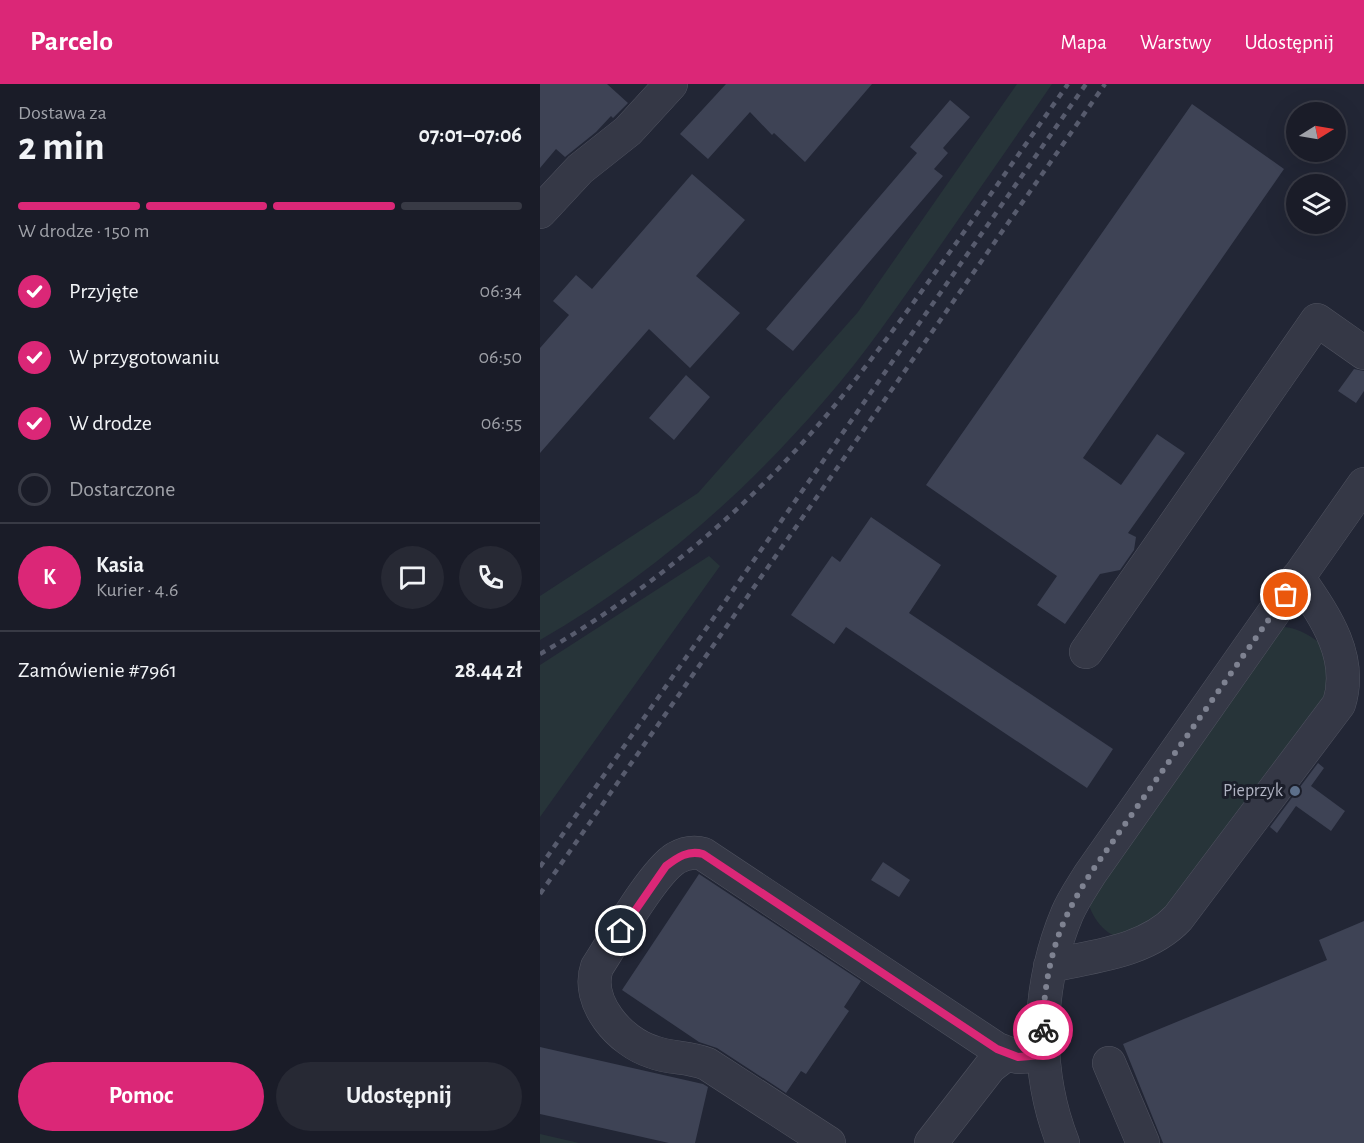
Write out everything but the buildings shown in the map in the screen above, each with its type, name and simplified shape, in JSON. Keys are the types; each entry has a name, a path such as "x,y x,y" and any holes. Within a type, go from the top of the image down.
{"street":[{"path":"541,210 580,169 628,131 671,84"},
{"path":"1086,652 1317,320 1364,352"},
{"path":"1063,1143 1049,1094 1042,1055 1043,1010 1050,966 1068,913 1090,874 1364,484"},
{"path":"1050,966 1138,945 1168,929 1339,704 1343,674 1336,640 1298,577"},
{"path":"829,1143 707,1064 692,1058 655,1053 640,1048 608,1019 594,989 593,979 597,967 666,866 676,858 694,852 703,854 997,1049 1018,1057 1042,1055"},
{"path":"931,1143 990,1067 1007,1053"},
{"path":"1109,1063 1143,1143"}],"shaded area":[{"path":"1017,84 1052,84 894,312 839,384 760,470 692,533 618,590 540,640 540,596 698,493 858,312"},
{"path":"709,556 720,566 540,817 540,665"},
{"path":"1284,627 1301,631 1325,647 1328,695 1163,920 1116,937 1097,922 1083,886"},
{"path":"540,1134 579,1143 540,1143"}],"railway":[{"path":"540,654 609,611 675,562 737,509 811,434 897,325 1068,84"},
{"path":"540,867 1086,84"},
{"path":"540,894 1105,84"}],"way so far":[{"path":"1043,1030 1043,1010 1050,966 1068,913 1090,874 1286,595"}],"place":[{"name":"Pieprzyk","path":"1295,791"}],"route":[{"path":"621,931 666,866 685,854 694,852 703,854 997,1049 1018,1057 1042,1055 1043,1030"}]}
